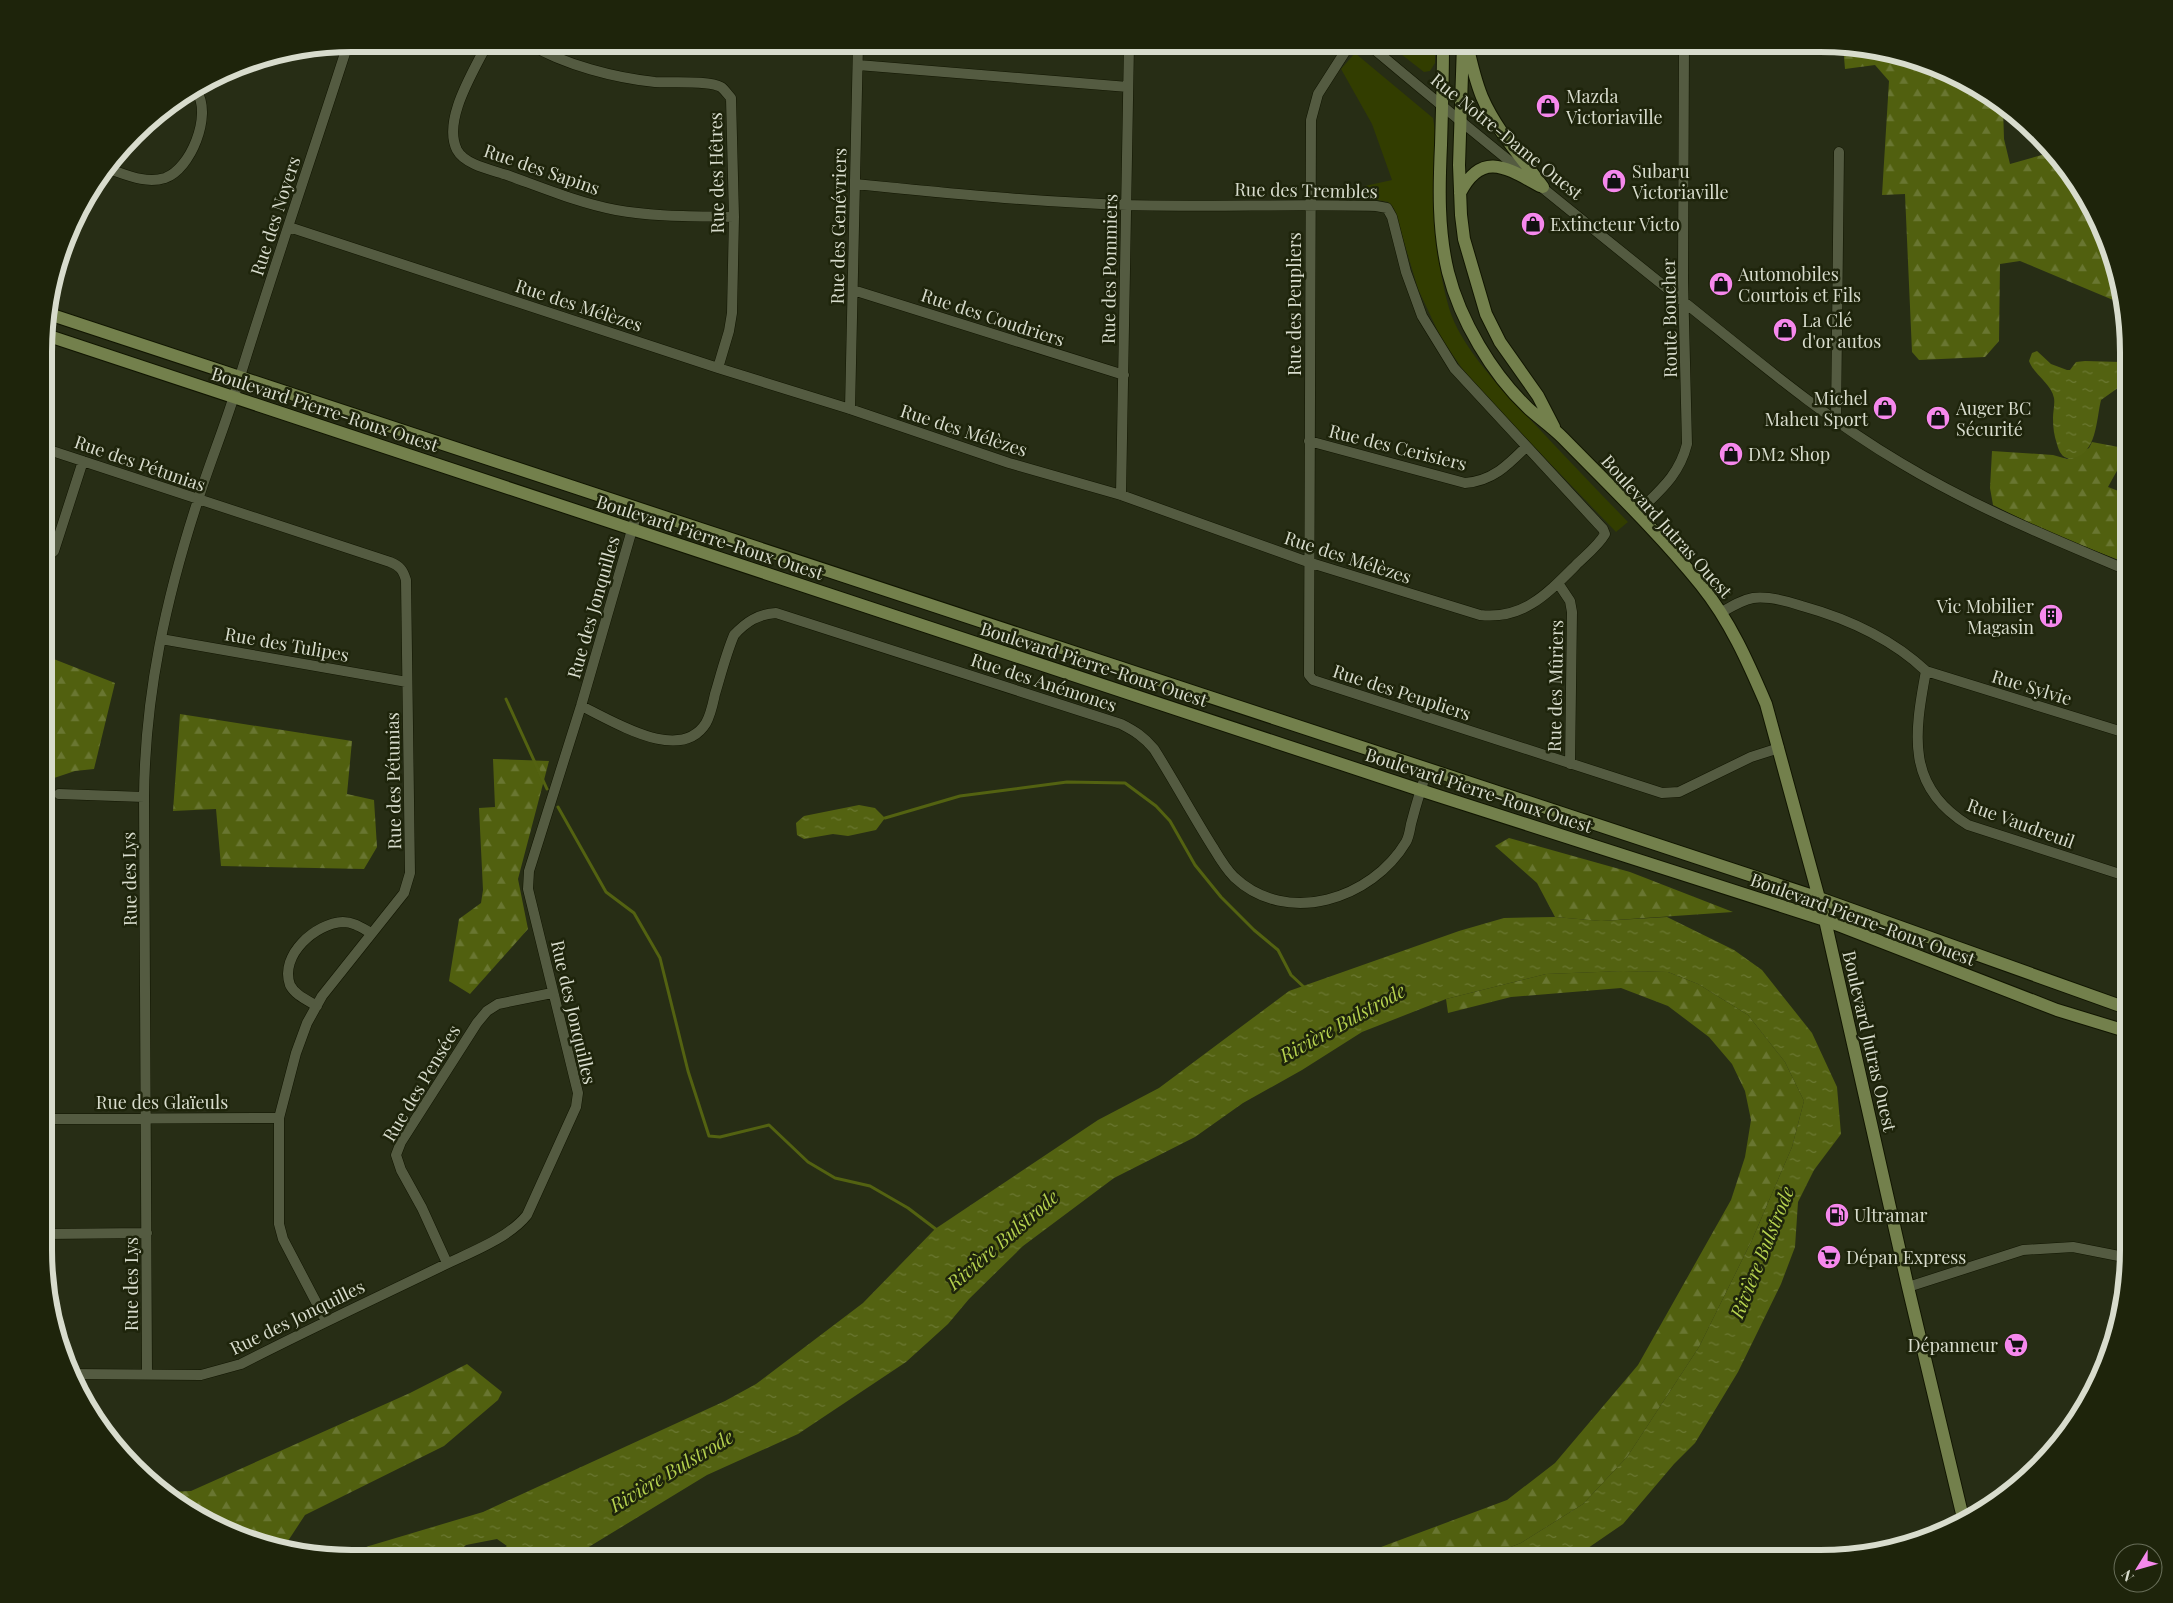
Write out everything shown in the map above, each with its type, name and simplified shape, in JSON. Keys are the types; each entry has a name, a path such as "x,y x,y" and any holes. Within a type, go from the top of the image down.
{"main road":[{"name":"Boulevard Jutras Ouest","path":"1443,53 1440,218 1442,246 1448,274 1468,326 1490,361 1527,407 1556,431 1637,513 1701,584 1722,612 1766,704 1825,920 1908,1287 1962,1515"},
{"name":"Boulevard Jutras Ouest","path":"1463,53 1460,193 1464,239 1486,314 1500,342 1538,396 1556,431"},
{"path":"1469,53 1477,83 1489,112 1543,187"},
{"path":"1460,193 1467,180 1474,173 1495,165 1505,167 1543,187"},
{"name":"Boulevard Pierre-Roux Ouest","path":"55,316 1819,898 2074,991 2120,1005"},
{"name":"Boulevard Pierre-Roux Ouest","path":"53,338 1420,790 1825,920 2057,1010 2120,1029"}],"street":[{"name":"Rue des Noyers","path":"233,397 345,53"},
{"name":"Rue des Sapins","path":"482,53 456,112 452,132 462,158 482,167 582,201 615,210 658,215 734,217"},
{"name":"Rue des Hêtres","path":"549,53 561,59 620,76 654,82 712,84 722,87 732,98 734,217 732,313 729,331 718,368"},
{"name":"Rue des Genévriers","path":"850,409 858,53"},
{"name":"Rue des Pommiers","path":"1122,495 1129,53"},
{"name":"Rue des Peupliers","path":"1344,53 1324,82 1314,106 1311,120 1309,676 1314,680 1662,793 1672,794 1679,792 1751,757 1778,748"},
{"name":"Rue Notre-Dame Ouest","path":"1379,53 1804,398 1899,462 1952,493 2000,516 2120,567"},
{"name":"Route Boucher","path":"1637,513 1676,473 1683,459 1686,444 1684,53"},
{"path":"858,65 1128,87"},
{"path":"114,171 142,180 151,180 164,178 178,170 188,157 203,116 202,101 199,95"},
{"path":"1836,420 1839,152"},
{"name":"Rue des Trembles","path":"855,184 953,194 1126,205 1310,205 1376,206 1387,208 1392,217 1414,296 1435,340 1454,368 1603,529 1605,534"},
{"name":"Rue des Mélèzes","path":"289,227 718,368 850,409 1009,463 1122,495 1308,562 1480,616 1496,617 1511,614 1525,608 1543,596 1605,534"},
{"name":"Rue des Coudriers","path":"853,290 1124,375"},
{"name":"Rue des Lys","path":"147,1373 144,797 146,734 150,691 172,589 198,500 233,397"},
{"name":"Rue des Cerisiers","path":"1309,441 1465,483 1479,482 1495,475 1526,447"},
{"name":"Rue des Pétunias","path":"53,451 399,566 404,572 406,580 410,873 404,894 371,933 317,1006 307,1023 296,1053 279,1118 279,1224 284,1239 326,1321"},
{"path":"53,551 83,461"},
{"name":"Rue des Jonquilles","path":"79,1374 147,1373 201,1375 227,1369 241,1364 515,1228 528,1215 576,1107 578,1093 528,889 529,871 581,706 638,509"},
{"name":"Rue des Mûriers","path":"1558,582 1570,602 1572,612 1570,764"},
{"path":"1722,612 1737,603 1752,598 1766,598 1814,609 1863,628 1890,642 1926,671"},
{"name":"Rue des Anémones","path":"581,706 660,740 673,741 690,738 706,722 734,635 744,624 755,618 766,613 776,613 1121,724 1136,731 1154,749 1201,829 1233,876 1252,891 1276,901 1288,903 1315,903 1339,896 1369,882 1382,871 1407,841 1420,790 1428,769"},
{"name":"Rue des Tulipes","path":"160,639 407,682"},
{"name":"Rue Sylvie","path":"1926,671 2120,731"},
{"name":"Rue Vaudreuil","path":"1926,671 1919,718 1918,747 1922,773 1932,794 1951,815 1968,825 2120,874"},
{"path":"59,794 144,797"},
{"path":"317,1006 298,995 291,986 288,975 292,957 301,944 314,933 329,925 344,922 355,924 371,933"},
{"name":"Rue des Pensées","path":"446,1263 422,1208 401,1170 396,1155 401,1142 477,1023 487,1011 498,1004 552,993"},
{"name":"Rue des Glaïeuls","path":"53,1120 279,1118"},
{"path":"53,1234 147,1233"},
{"path":"1908,1287 2022,1250 2073,1247 2120,1256"}],"shaded area":[{"path":"1355,53 1433,118 1435,131 1435,220 1443,286 1449,308 1465,342 1504,391 1628,522 1616,532 1490,401 1461,367 1441,338 1418,289 1394,209 1388,202 1367,198 1365,186 1392,180 1372,124 1341,69"},
{"path":"1400,53 1435,53 1435,63 1430,71 1424,72"}],"green space":[{"path":"1844,53 1879,58 1917,68 1953,83 2003,114 2004,139 2010,164 2045,154 2059,170 2080,202 2098,237 2105,256 2116,301 2020,261 2000,264 1999,341 1985,357 1919,360 1912,352 1905,194 1882,195 1889,81 1875,65 1845,69"},
{"path":"2092,442 2120,447 2120,465 2108,487 2120,492 2120,560 2052,534 1993,505 1990,488 1992,451 2053,455 2067,459 2089,448"},
{"path":"53,659 115,683 94,769 75,771 53,778"},
{"path":"180,714 352,741 347,794 374,800 377,847 364,869 221,866 216,809 173,811"},
{"path":"493,759 549,761 518,879 528,929 470,994 449,981 459,919 481,903 483,890 479,808 495,807"},
{"path":"1509,838 1630,872 1733,912 1601,921 1555,917 1537,883 1495,846"},
{"path":"1623,971 1668,972 1698,984 1748,1015 1785,1062 1804,1101 1792,1147 1752,1240 1699,1347 1627,1457 1583,1504 1521,1543 1503,1550 1373,1550 1507,1500 1555,1463 1638,1365 1731,1200 1745,1157 1751,1120 1745,1091 1732,1064 1709,1037 1668,1006 1621,988 1511,997 1448,1013 1446,999 1546,974"},
{"path":"467,1364 502,1392 498,1400 444,1446 305,1515 287,1543 237,1528 202,1510 174,1492 191,1491 410,1393"}],"water":[{"path":"2037,351 2051,364 2067,370 2070,370 2076,362 2120,362 2120,386 2101,400 2091,443 2080,455 2066,458 2059,450 2053,428 2054,400 2050,388 2031,366 2029,361 2032,353"},
{"path":"859,805 875,808 885,818 876,830 848,836 833,834 804,839 797,835 796,823 804,816"},
{"name":"Rivière Bulstrode","path":"1555,917 1601,921 1667,917 1734,950 1762,970 1812,1033 1837,1087 1841,1134 1814,1170 1798,1202 1795,1247 1781,1284 1738,1372 1695,1443 1674,1464 1623,1524 1585,1550 1503,1550 1521,1543 1583,1504 1627,1457 1699,1347 1752,1240 1792,1147 1804,1101 1785,1062 1748,1015 1698,984 1668,972 1623,971 1546,974 1446,999 1362,1032 1302,1070 1243,1103 1195,1137 1114,1178 1023,1246 969,1299 948,1324 906,1362 798,1434 707,1475 584,1550 501,1550 507,1546 497,1539 466,1545 460,1550 358,1550 483,1512 725,1401 756,1384 863,1303 935,1229 1098,1120 1159,1088 1289,991 1459,931 1504,918"}],"waterway":[{"path":"506,699 547,789"},
{"path":"885,818 960,796 1067,782 1125,783 1156,806 1170,821 1195,865 1221,897 1254,930 1278,950 1291,975 1305,988"},
{"path":"558,807 606,892 634,913 660,958 688,1071 709,1136 720,1137 769,1125 808,1162 835,1178 870,1186 908,1208 937,1230"}],"place":[{"name":"Mazda Victoriaville","path":"1548,106"},
{"name":"Subaru Victoriaville","path":"1614,181"},
{"name":"Extincteur Victo","path":"1533,224"},
{"name":"Automobiles Courtois et Fils","path":"1721,284"},
{"name":"La Clé d'or autos","path":"1785,330"},
{"name":"Michel Maheu Sport","path":"1885,408"},
{"name":"Auger BC Sécurité","path":"1938,418"},
{"name":"DM2 Shop","path":"1731,454"},
{"name":"Vic Mobilier Magasin","path":"2051,616"},
{"name":"Ultramar","path":"1837,1215"},
{"name":"Dépan Express","path":"1829,1257"},
{"name":"Dépanneur","path":"2016,1345"}]}
